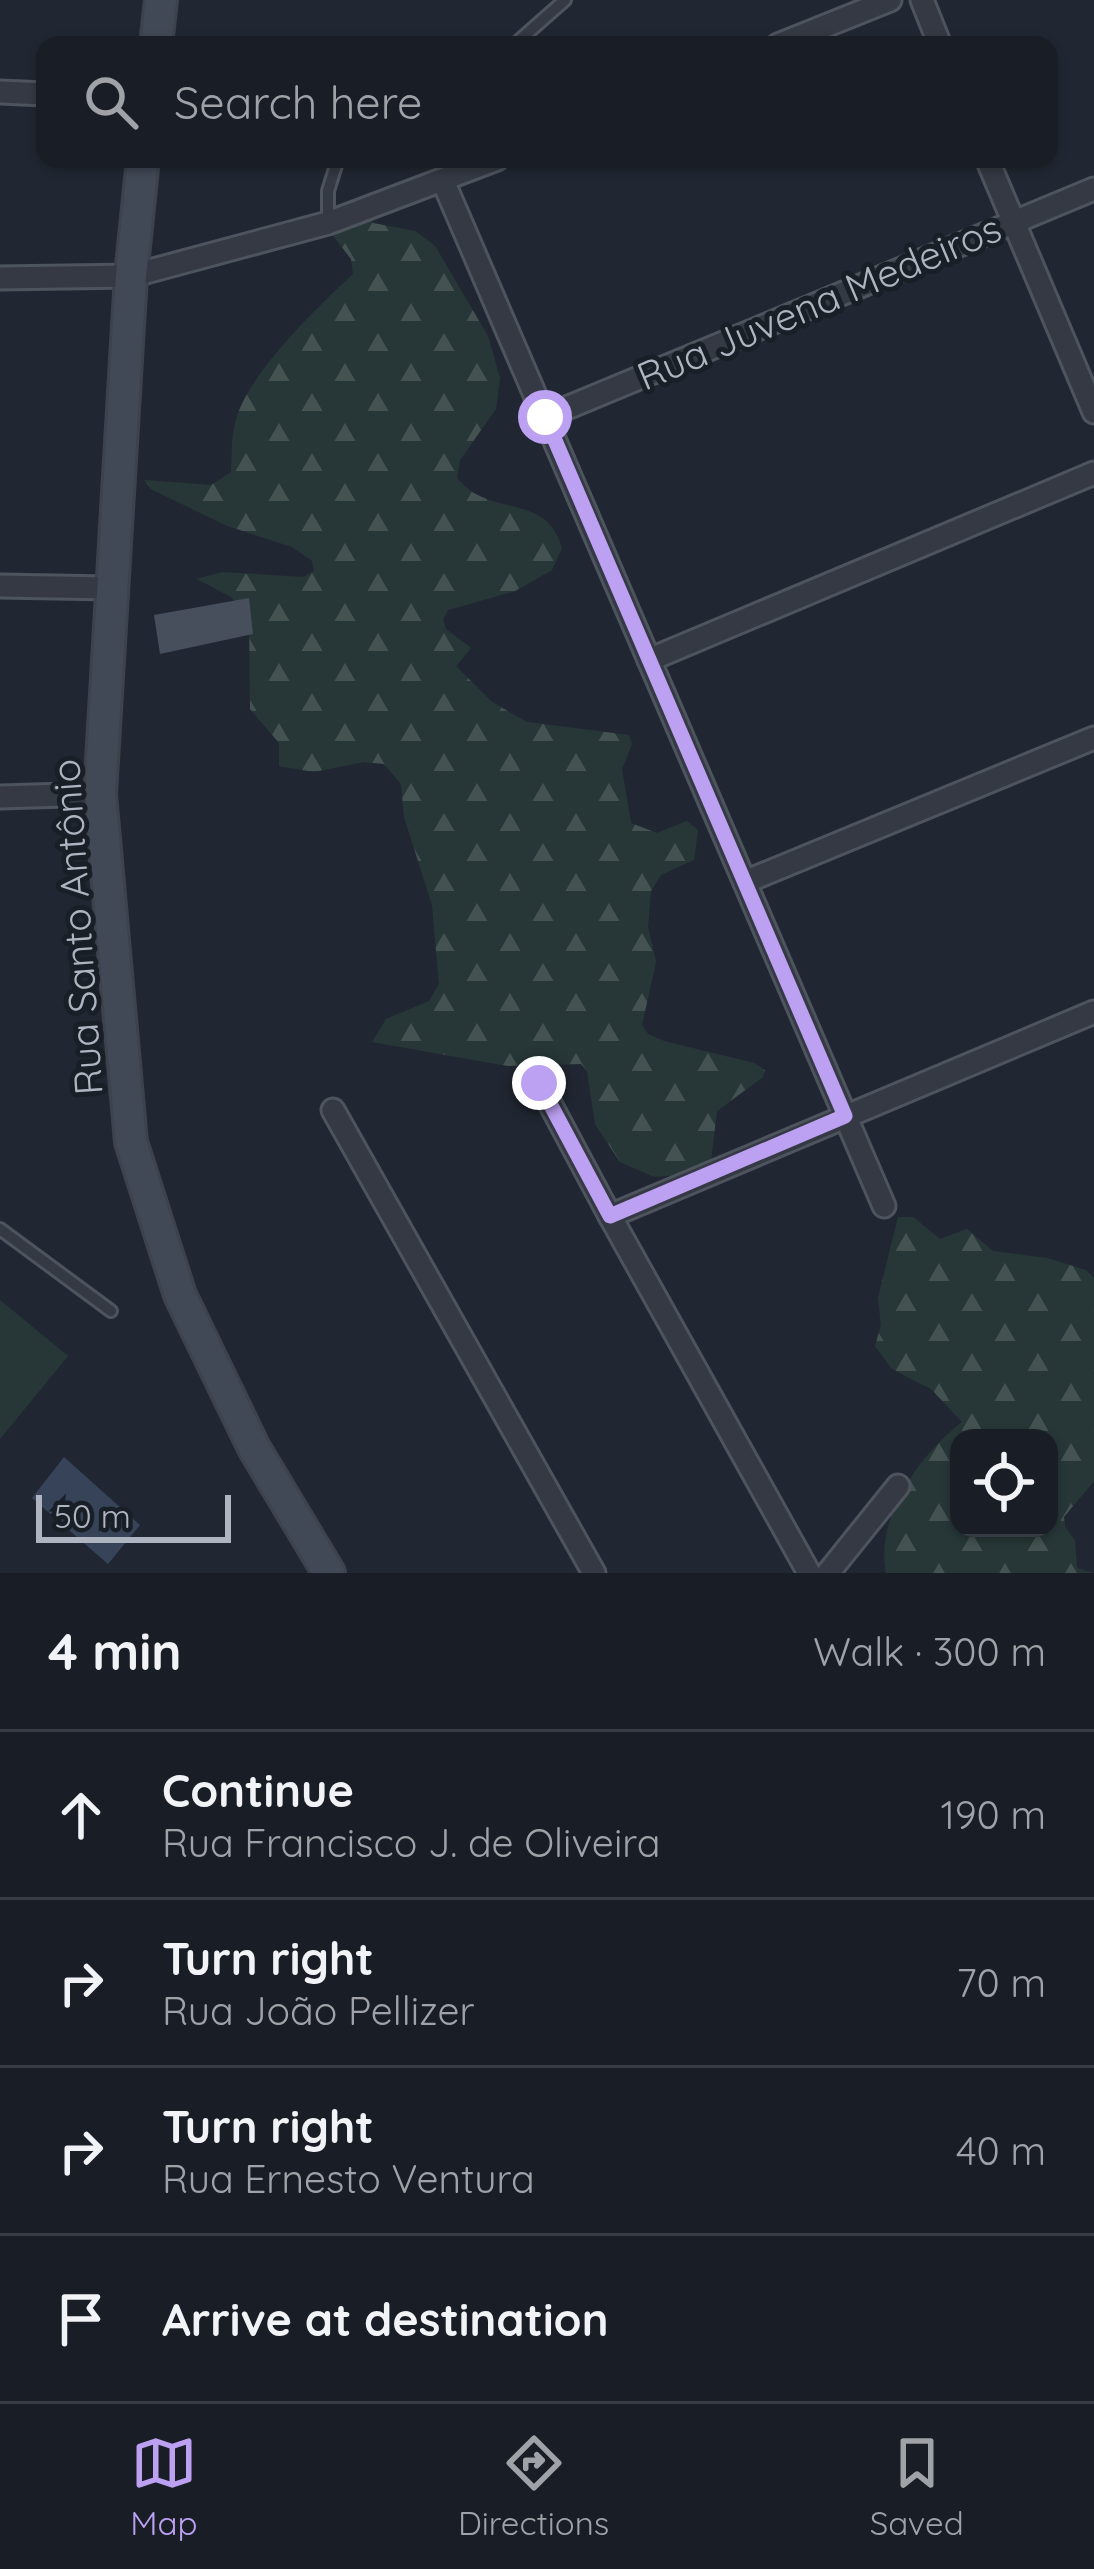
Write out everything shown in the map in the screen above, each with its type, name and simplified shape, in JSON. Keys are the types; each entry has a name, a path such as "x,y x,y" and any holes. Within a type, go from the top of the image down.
{"main road":[{"path":"157,36 161,0"},
{"name":"Rua Santo Antônio","path":"142,168 130,276 100,794 131,1142 180,1295 254,1448 329,1573"}],"street":[{"path":"800,36 890,0"},
{"path":"922,0 936,36"},
{"path":"0,92 36,94"},
{"path":"0,278 130,276 328,223 475,168"},
{"path":"991,168 1094,412"},
{"path":"443,181 884,1206"},
{"name":"Rua Juvena Medeiros","path":"545,417 1094,189"},
{"path":"650,660 1094,473"},
{"path":"0,586 110,588"},
{"path":"745,882 1094,738"},
{"path":"0,797 100,794"},
{"path":"610,1216 845,1116 1091,1020"},
{"path":"539,1083 809,1573"},
{"path":"333,1110 594,1573"},
{"path":"828,1573 898,1486"}],"lane":[{"path":"524,36 566,0"},
{"path":"328,223 328,191 335,168"},
{"path":"0,1229 112,1311"}],"green space":[{"path":"352,201 373,223 415,231 435,246 488,336 500,378 496,409 460,460 457,478 486,498 537,515 556,533 562,548 552,570 515,591 448,610 443,619 446,629 471,648 456,666 492,702 527,722 629,735 632,744 622,769 631,823 657,833 687,821 698,830 694,860 661,875 651,891 648,927 656,962 642,1025 648,1034 664,1041 754,1063 765,1070 763,1077 717,1111 711,1160 703,1173 654,1177 620,1162 595,1124 587,1071 581,1064 508,1066 372,1042 386,1019 429,1001 439,984 432,905 404,817 401,784 384,764 364,762 314,772 279,766 279,743 250,709 249,616 231,597 197,579 222,572 303,577 314,571 312,561 292,547 227,526 151,489 144,480 211,485 231,472 235,424 252,385 284,344 353,274 351,259 327,228 333,206"},
{"path":"898,1217 913,1217 940,1239 967,1229 993,1251 1047,1258 1086,1270 1094,1278 1094,1481 1064,1517 1075,1541 1077,1568 1094,1573 886,1573 884,1552 894,1509 917,1469 950,1432 950,1537 1058,1537 1058,1429 954,1429 962,1422 931,1389 892,1369 875,1346 881,1325 878,1298"},
{"path":"0,1300 68,1356 0,1439"}],"water":[{"path":"64,1457 140,1525 108,1564 32,1498"}],"building":[{"path":"249,598 253,634 160,654 154,615"}],"route":[{"path":"539,1083 610,1216 845,1116 545,417"}]}
